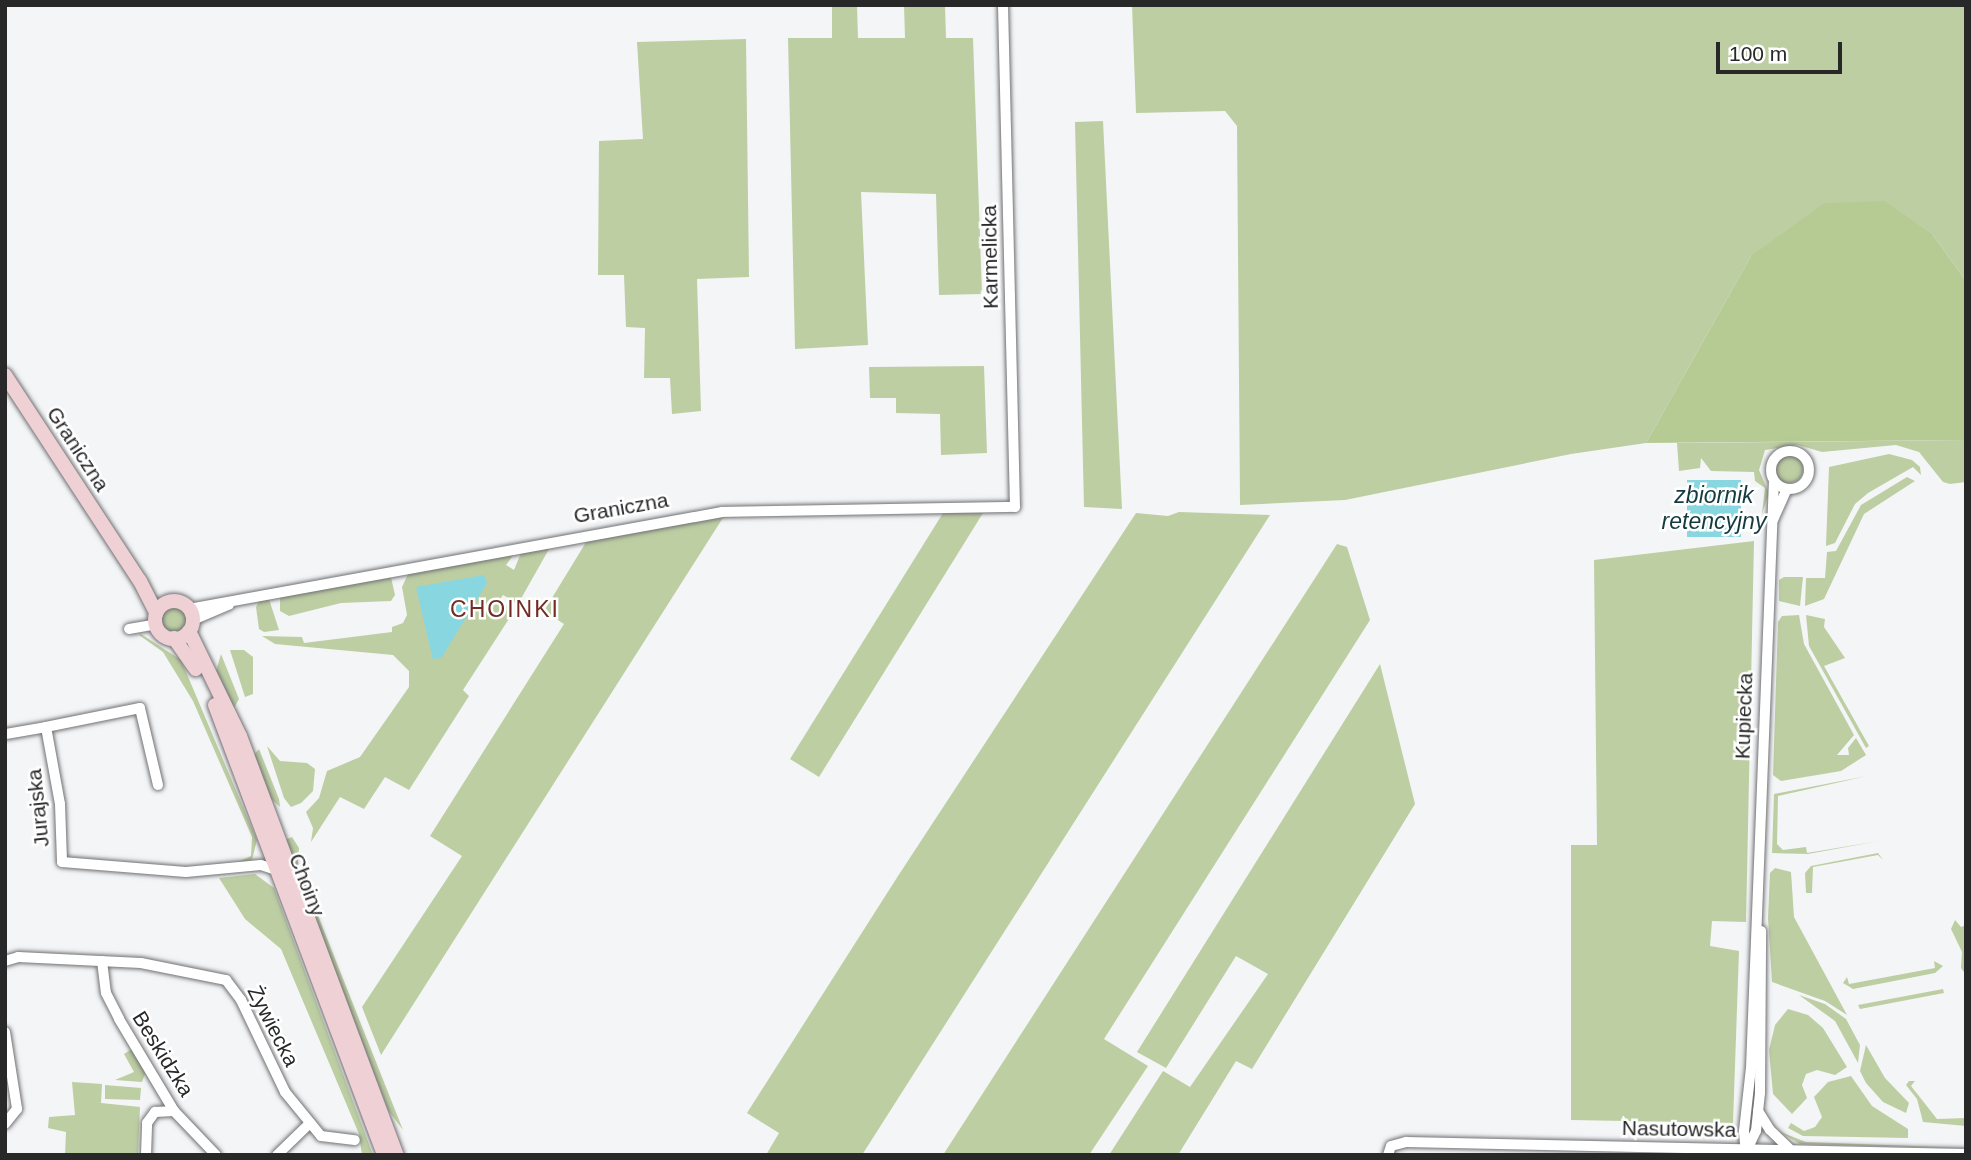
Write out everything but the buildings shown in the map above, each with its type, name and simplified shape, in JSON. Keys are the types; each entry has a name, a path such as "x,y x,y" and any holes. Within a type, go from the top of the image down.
{"street":[{"name":"Karmelicka","path":"1003,5 1015,507"},
{"name":"Graniczna","path":"5,375 140,581 156,619"},
{"path":"1787,451 1800,453 1808,464 1808,476 1801,485 1787,489 1774,481 1770,469 1776,457 1787,451"},
{"name":"Kupiecka","path":"1746,1152 1744,1130 1758,907 1774,481"},
{"name":"Kupiecka","path":"1771,526 1787,489"},
{"name":"Graniczna","path":"190,620 240,600 722,512 1015,507"},
{"name":"Graniczna","path":"140,581 168,602"},
{"path":"129,629 156,619 168,602 180,602 190,620 174,638 162,634 156,619"},
{"name":"Choiny","path":"190,620 276,830 397,1155"},
{"name":"Choiny","path":"174,638 222,721 384,1155"},
{"path":"6,734 140,708 158,786"},
{"name":"Jurajska","path":"46,726 60,804 62,862 186,872 261,865 279,872"},
{"path":"261,865 270,847"},
{"name":"Kupiecka","path":"1746,1152 1758,1111 1763,966 1758,907"},
{"name":"Żywiecka","path":"5,961 18,957 158,965 226,980 241,1000 285,1092 321,1136 355,1140"},
{"name":"Beskidzka","path":"102,961 113,1008 174,1111 216,1155"},
{"path":"5,1032 17,1109 5,1124"},
{"path":"146,1155 147,1123 155,1112 174,1111"},
{"path":"1758,1111 1769,1130 1792,1151"},
{"path":"277,1155 310,1123"},
{"name":"Nasutowska","path":"1390,1151 1406,1142 1746,1152 1966,1154"}],"green space":[{"path":"832,5 857,5 858,38 905,38 904,5 945,5 946,38 973,38 982,294 939,295 936,194 861,192 868,345 795,349 788,38 832,38"},
{"path":"1132,5 1966,5 1966,281 1933,235 1751,256 1646,443 1571,454 1345,500 1240,505 1237,126 1225,111 1136,113"},
{"path":"746,39 749,277 697,279 701,411 672,414 670,378 644,378 645,328 626,327 624,275 598,275 599,141 643,139 637,42"},
{"path":"1103,121 1122,509 1084,507 1075,122"},
{"path":"1885,201 1933,235 1966,281 1966,440 1646,443 1751,256 1824,203"},
{"path":"984,366 987,453 941,455 940,414 896,413 896,398 870,398 869,367"},
{"path":"1966,440 1966,482 1950,484 1943,482 1919,452 1896,445 1822,452 1798,445 1765,450 1759,470 1769,493 1762,514 1765,488 1755,481 1754,472 1711,471 1701,458 1700,468 1679,471 1677,443"},
{"path":"1889,454 1912,460 1920,467 1921,475 1913,467 1868,493 1855,504 1835,543 1826,546 1829,467"},
{"path":"1789,455 1799,459 1803,469 1799,479 1789,483 1779,479 1775,469 1779,459"},
{"path":"1907,477 1915,481 1864,514 1824,599 1805,606 1806,578 1825,578 1827,552 1836,551 1861,505"},
{"path":"1179,512 1270,515 862,1155 766,1155 779,1133 747,1113 898,876 1136,513 1168,516"},
{"path":"726,513 381,1055 362,1007 462,856 430,836 564,624 544,611 588,539"},
{"path":"943,513 983,513 819,777 790,759"},
{"path":"1754,541 1746,922 1712,921 1710,946 1739,951 1733,1123 1571,1120 1571,845 1597,845 1594,560"},
{"path":"1337,544 1347,547 1370,620 1104,1039 1148,1066 1089,1155 943,1155"},
{"path":"549,549 518,604 503,595 499,601 514,611 463,690 469,696 409,790 385,777 364,809 340,797 311,842 313,828 306,812 319,798 327,771 360,757 409,687 409,671 393,655 275,644 262,636 302,637 304,643 392,632 392,627 403,623 407,615 402,587 409,572 514,554 506,565 514,570 521,553"},
{"path":"391,577 395,595 391,601 341,603 289,616 280,611 280,595"},
{"path":"1784,577 1803,577 1800,606 1779,601 1779,580"},
{"path":"269,599 279,630 264,632 259,629 256,607 259,601"},
{"path":"174,606 184,610 188,620 184,630 174,634 164,630 160,620 164,610"},
{"path":"1799,615 1804,644 1854,735 1837,755 1849,755 1848,748 1856,738 1866,755 1841,771 1781,781 1773,775 1778,622 1782,616"},
{"path":"1806,615 1825,619 1824,627 1845,658 1824,666 1869,746 1866,748 1809,646"},
{"path":"141,634 181,660 257,840 252,860 236,863 251,856 252,837 193,701 163,652 139,635 131,637"},
{"path":"230,650 244,650 253,657 253,694 245,697"},
{"path":"221,654 239,699 234,708 216,671"},
{"path":"1380,664 1415,804 1252,1069 1236,1061 1178,1155 1109,1155 1163,1071 1190,1087 1268,974 1236,956 1166,1068 1137,1052"},
{"path":"267,746 280,761 307,763 315,769 313,791 301,803 291,807 284,798"},
{"path":"259,749 280,807 269,797 253,756"},
{"path":"1867,776 1778,796 1777,844 1783,850 1806,847 1807,853 1879,841 1808,854 1772,853 1774,794"},
{"path":"292,837 299,848 298,865 403,1130 388,1110 285,840"},
{"path":"1878,853 1883,860 1878,855 1813,867 1812,893 1806,893 1805,873 1811,866"},
{"path":"1775,868 1791,872 1794,917 1847,1015 1825,1001 1772,982 1768,918 1770,873"},
{"path":"255,874 274,888 373,1155 362,1155 359,1134 281,949 245,919 219,878"},
{"path":"1955,920 1961,927 1966,925 1966,975 1961,968 1962,952 1951,929"},
{"path":"1934,961 1943,966 1935,973 1853,989 1843,983 1847,977 1849,984 1935,968"},
{"path":"1943,989 1944,993 1860,1009 1858,1005"},
{"path":"1799,995 1825,1004 1846,1019 1860,1045 1858,1063 1835,1021"},
{"path":"1788,1009 1808,1015 1823,1028 1847,1067 1835,1075 1817,1070 1806,1074 1802,1085 1807,1098 1792,1114 1773,1094 1769,1050 1775,1025"},
{"path":"1866,1045 1885,1078 1909,1103 1906,1113 1883,1102 1866,1083 1860,1071"},
{"path":"132,1049 146,1071 142,1082 115,1080 134,1072 124,1054"},
{"path":"1851,1076 1872,1106 1908,1129 1908,1138 1803,1136 1788,1128 1791,1123 1804,1131 1815,1127 1822,1117 1814,1097 1828,1082"},
{"path":"1909,1081 1915,1081 1911,1086 1937,1119 1966,1118 1966,1126 1923,1122 1917,1099 1906,1085"},
{"path":"72,1082 102,1084 101,1103 140,1107 138,1155 65,1155 66,1132 48,1128 49,1117 75,1115"},
{"path":"105,1085 141,1088 140,1100 105,1099"},
{"path":"1778,1131 1806,1142 1966,1148 1800,1144"}],"water":[{"name":"zbiornik retencyjny","path":"1687,480 1741,480 1741,537 1687,537"},
{"path":"484,575 487,583 442,657 433,660 416,587"}],"district":[{"name":"CHOINKI","path":"505,609"}]}
